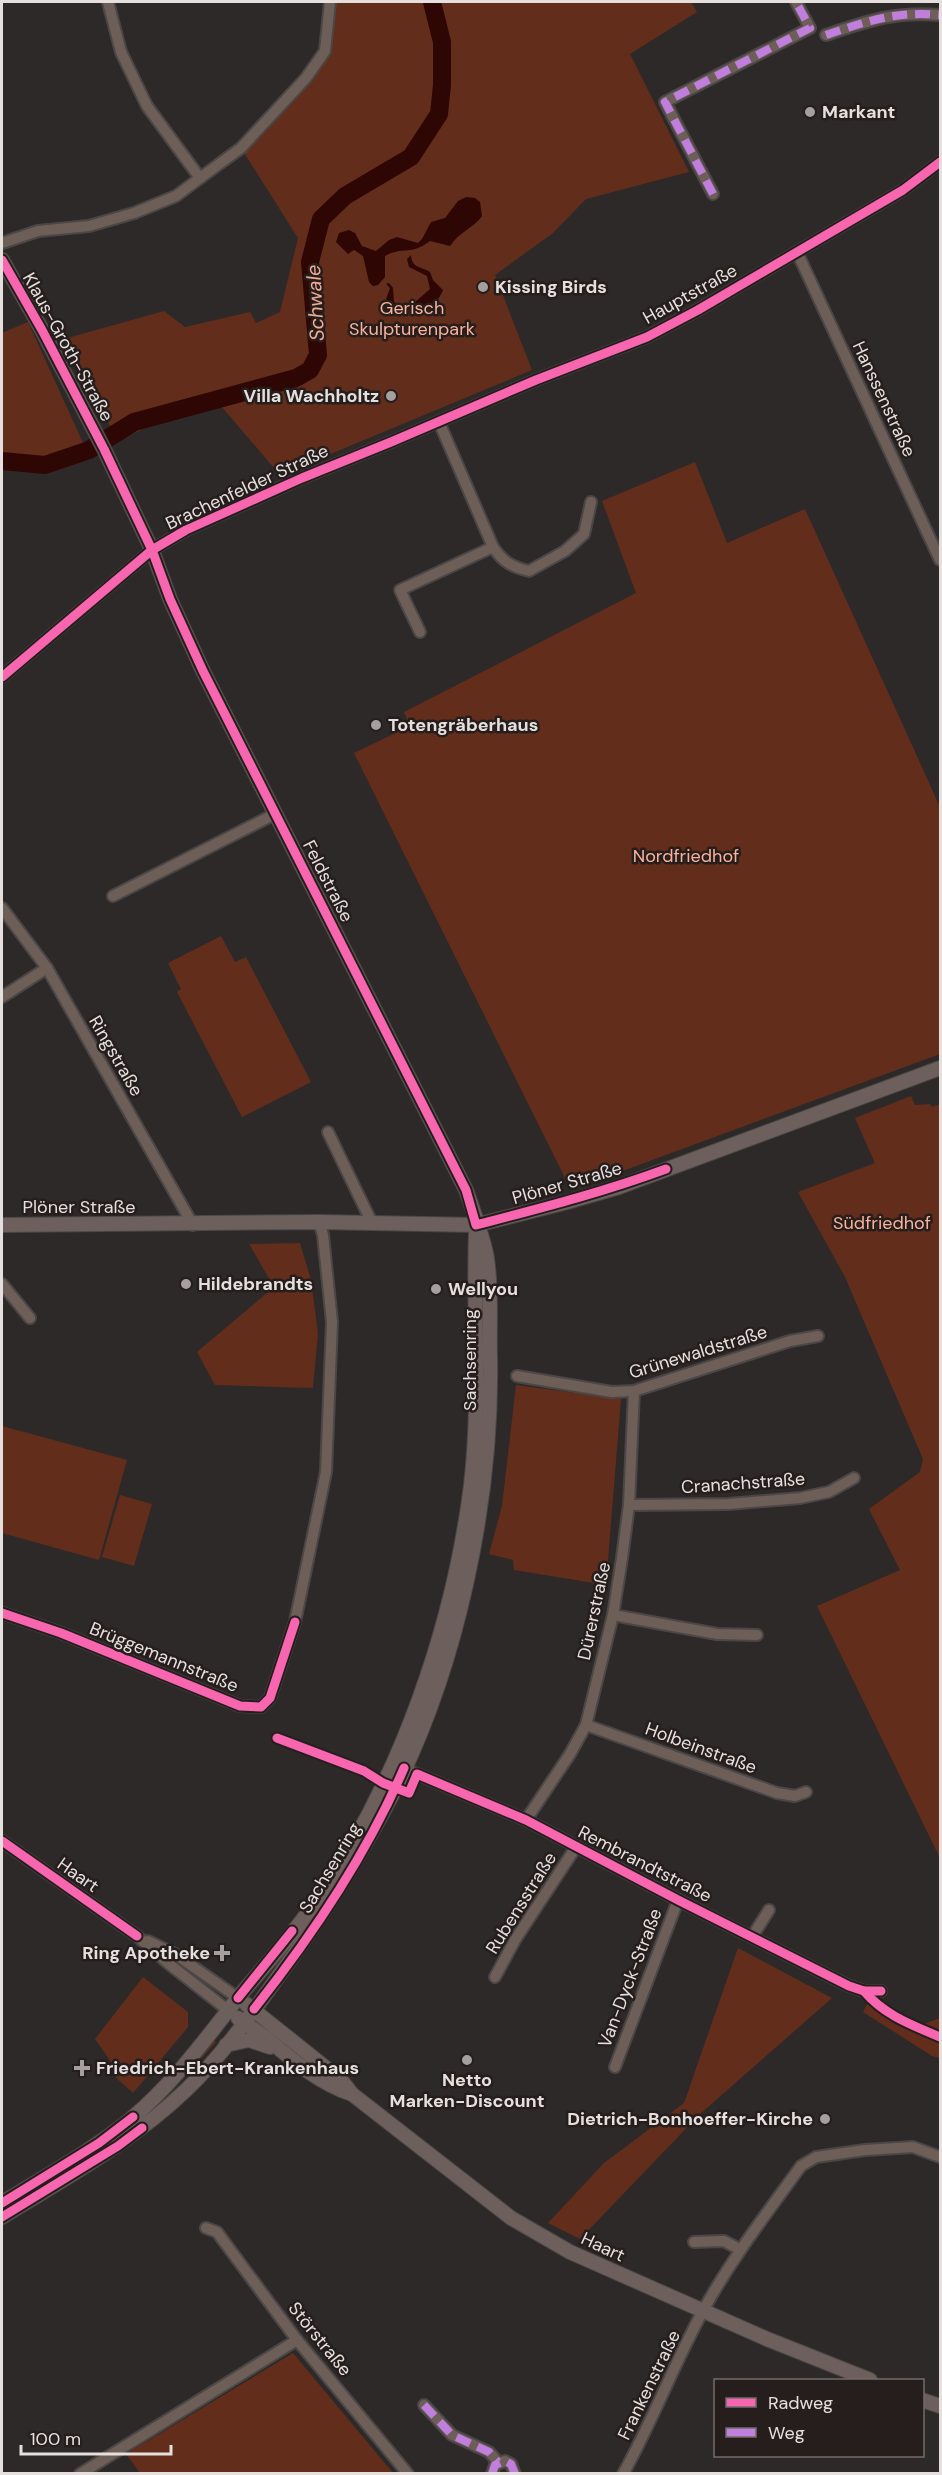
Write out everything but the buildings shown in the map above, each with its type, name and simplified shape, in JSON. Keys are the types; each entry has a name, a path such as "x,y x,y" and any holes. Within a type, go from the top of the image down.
{"main road":[{"name":"Klaus-Groth-Straße","path":"2,260 94,429 152,550"},
{"name":"Feldstraße","path":"152,550 170,599 203,671 466,1190 476,1225"},
{"name":"Plöner Straße","path":"2,1225 319,1222 476,1225 619,1186 940,1068"},
{"name":"Sachsenring","path":"2,2217 118,2146 188,2089 226,2045 301,1945 346,1877 391,1797 410,1723 435,1651 469,1496 477,1403 476,1225"},
{"name":"Sachsenring","path":"2,2203 99,2143 133,2117 174,2076 230,2011 320,1897 398,1766"},
{"name":"Haart","path":"238,1998 341,2080 352,2094 511,2218 586,2260 868,2379"},
{"name":"Haart","path":"230,2011 268,2039 283,2054 336,2089 352,2094"},
{"path":"226,2045 249,2040 264,2044 283,2054"},
{"path":"924,2401 940,2406"}],"street":[{"path":"108,2 121,52 147,106 200,178"},
{"path":"2,243 38,231 89,226 134,213 176,196 241,148 306,78 325,51 330,2"},
{"path":"713,194 665,102 810,28 795,2"},
{"path":"826,35 880,17 914,12 940,15"},
{"name":"Hauptstraße","path":"439,422 536,380 647,337 698,310 903,190 940,162"},
{"name":"Hanssenstraße","path":"797,252 940,560"},
{"path":"439,422 493,547 501,560 513,568 529,571 565,551 584,534 591,502"},
{"name":"Brachenfelder Straße","path":"2,677 152,550 186,530 439,422"},
{"path":"420,632 400,590 493,547"},
{"path":"113,896 275,814"},
{"name":"Ringstraße","path":"2,908 47,968 193,1224"},
{"path":"2,997 47,968"},
{"path":"328,1132 372,1223"},
{"name":"Brüggemannstraße","path":"2,1613 61,1633 240,1706 261,1707 270,1698 295,1622 326,1472 332,1322 323,1235 319,1222"},
{"path":"2,1284 30,1318"},
{"name":"Grünewaldstraße","path":"517,1376 612,1392 634,1391 790,1341 818,1336"},
{"name":"Dürerstraße","path":"526,1820 570,1754 586,1725 613,1615 629,1505 634,1391"},
{"name":"Cranachstraße","path":"629,1505 728,1504 800,1498 829,1492 854,1478"},
{"path":"613,1615 717,1634 757,1635"},
{"name":"Holbeinstraße","path":"586,1725 777,1793 795,1796 806,1792"},
{"name":"Rembrandtstraße","path":"398,1766 526,1820 849,1986 864,1991 881,1991"},
{"name":"Haart","path":"2,1841 137,1936 168,1964 230,2011"},
{"name":"Rubensstraße","path":"495,1977 515,1940 576,1847"},
{"name":"Van-Dyck-Straße","path":"615,2067 678,1900"},
{"path":"753,1937 769,1910"},
{"name":"Haart","path":"137,1936 175,1954 238,1998"},
{"name":"Frankenstraße","path":"623,2474 703,2311 739,2249 801,2166 816,2157 865,2150 912,2147 940,2157"},
{"name":"Störstraße","path":"206,2228 217,2232 297,2340 408,2474"},
{"path":"694,2242 724,2241 739,2249"},
{"path":"80,2474 297,2340"},
{"path":"424,2405 452,2435 489,2452 498,2462 508,2462 514,2467 515,2474"},
{"path":"492,2474 498,2462"}],"green space":[{"name":"Gerisch Skulpturenpark","path":"330,2 691,2 697,12 630,54 689,172 586,199 553,233 495,275 532,370 280,475 221,406 151,425 118,441 64,339 164,311 185,327 250,312 256,323 280,312 298,238 241,148 325,51"},
{"path":"28,322 89,456 41,470 2,463 2,333"},
{"name":"Nordfriedhof","path":"695,462 727,543 805,509 940,807 940,1054 571,1190 354,753 410,726 404,712 636,593 602,501"},
{"path":"221,936 235,962 246,957 311,1082 242,1117 177,992 181,989 168,963"},
{"name":"Südfriedhof","path":"911,1096 915,1105 930,1104 932,1107 940,1104 940,1858 817,1606 900,1570 869,1509 920,1472 923,1459 845,1277 798,1192 875,1163 855,1118"},
{"path":"300,1243 311,1280 318,1333 313,1388 215,1385 197,1352 274,1287 249,1244"},
{"path":"516,1385 621,1399 606,1585 514,1570 513,1560 489,1554 502,1506"},
{"path":"2,1426 127,1460 99,1560 2,1533"},
{"path":"120,1495 152,1504 134,1566 102,1557"},
{"path":"738,1948 832,1998 699,2115 580,2239 548,2223 604,2163 684,2103"},
{"path":"143,1977 188,2012 188,2027 133,2093 113,2075 116,2069 95,2039"},
{"path":"870,1999 924,2024 940,2018 940,2058 932,2056 863,2012"},
{"path":"212,2039 216,2042 179,2083 147,2113"},
{"path":"293,2353 393,2473 140,2473 126,2454"}],"shaded area":[{"path":"466,197 475,198 480,202 482,216 479,220 450,246 430,241 412,250 385,256 385,277 378,285 373,286 369,282 363,256 354,250 348,254 336,242 339,233 349,230 355,233 362,246 376,251 389,240 397,237 418,243 431,222 445,218 458,201"},
{"path":"411,255 413,263 430,272 433,280 443,290 439,297 428,306 406,309 391,306 386,299 390,288 386,284 389,283 393,288 394,302 400,305 414,303 430,289 427,276 409,267 407,259"}],"waterway":[{"name":"Schwale","path":"2,461 45,465 89,450 134,422 296,378 310,370 318,355 310,262 321,219 345,196 411,157 439,114 442,42 432,2"}],"marked path":[{"path":"713,194 665,102 810,28 796,2"},
{"path":"826,35 869,21 895,16 940,15"},
{"path":"424,2405 452,2435 489,2452 498,2462"},
{"path":"492,2474 495,2465 505,2461 511,2464 515,2474"}],"cycle path":[{"path":"2,677 152,550 186,530 302,478 536,380 647,337 698,310 903,190 940,162"},
{"path":"2,260 42,330 104,449 152,550 170,599 203,671 466,1190 476,1225 596,1192 666,1169"},
{"path":"2,1613 61,1633 240,1706 261,1707 270,1698 295,1622"},
{"path":"277,1738 364,1771 383,1783 409,1793 417,1774 526,1820 849,1986 864,1991 881,1991"},
{"path":"254,2009 297,1953 356,1863 404,1768"},
{"path":"2,1841 137,1936"},
{"path":"238,1998 292,1931"},
{"path":"864,1991 889,2013 940,2037"},
{"path":"2,2203 99,2143 133,2117"},
{"path":"2,2217 118,2146 142,2128"}],"place":[{"name":"Markant","path":"810,112"},
{"name":"Kissing Birds","path":"483,287"},
{"name":"Villa Wachholtz","path":"391,396"},
{"name":"Totengräberhaus","path":"376,725"},
{"name":"Hildebrandts","path":"186,1284"},
{"name":"Wellyou","path":"436,1289"},
{"name":"Ring Apotheke","path":"222,1953"},
{"name":"Netto Marken-Discount","path":"467,2060"},
{"name":"Friedrich-Ebert-Krankenhaus","path":"82,2068"},
{"name":"Dietrich-Bonhoeffer-Kirche","path":"825,2119"}]}
